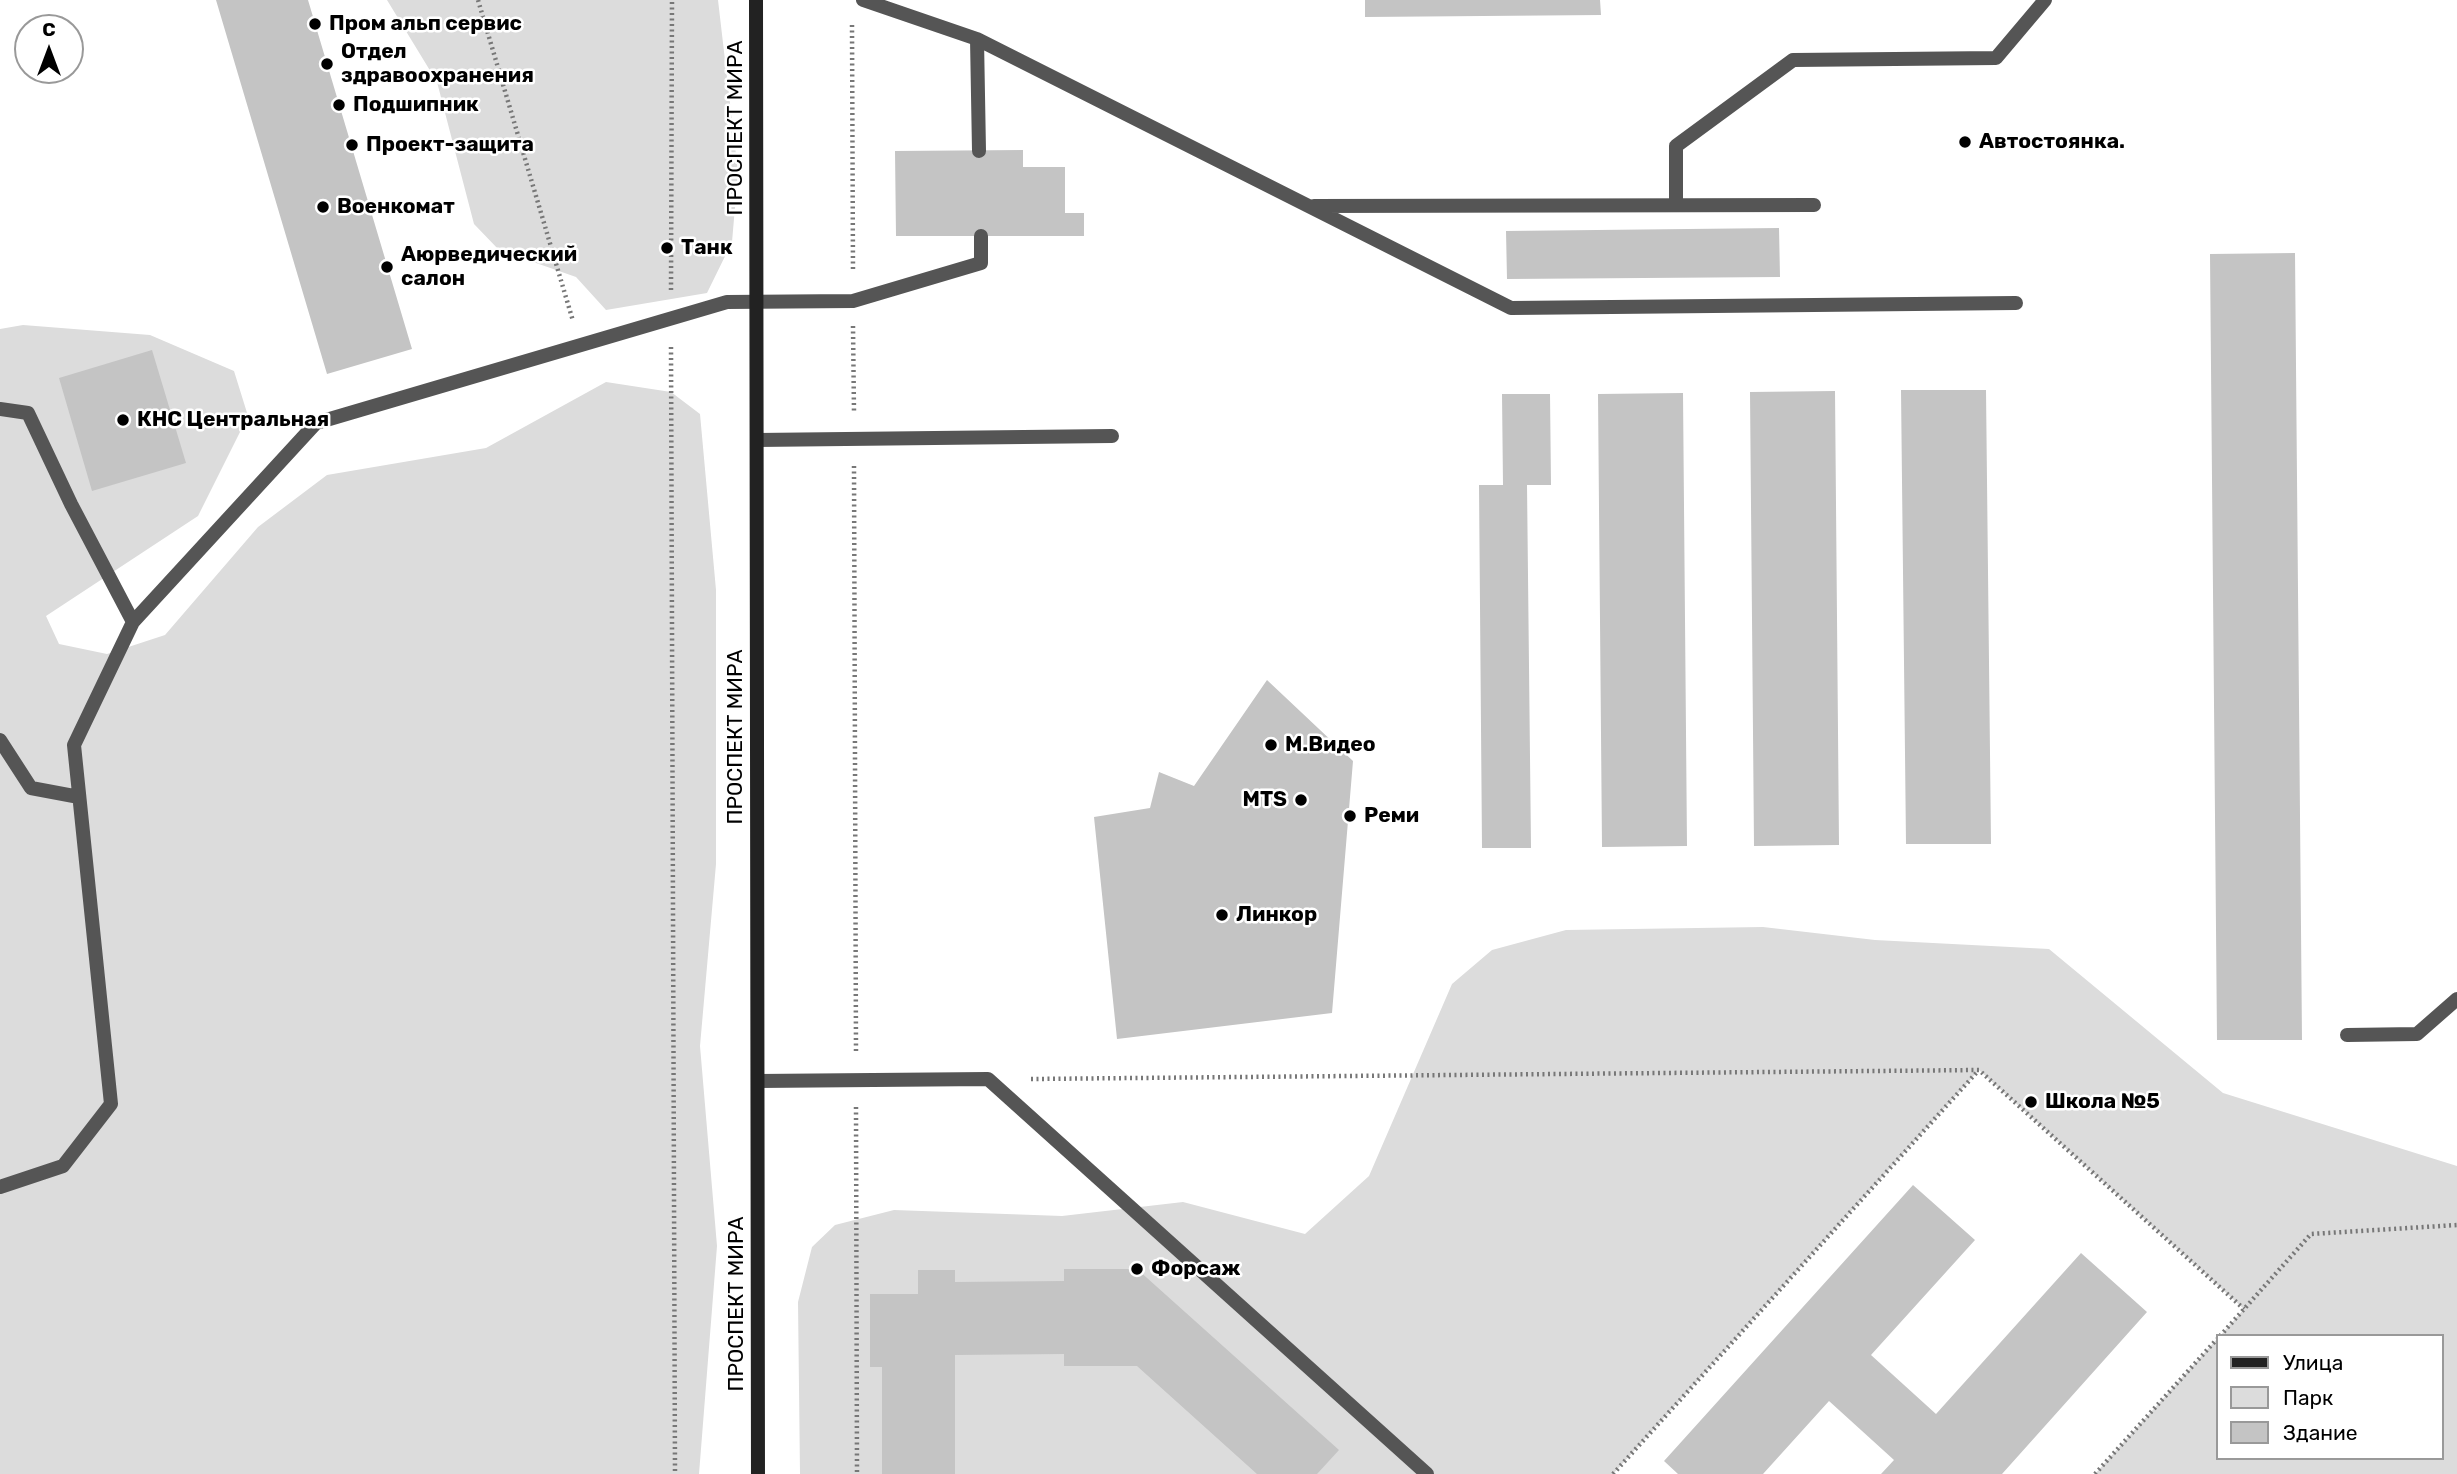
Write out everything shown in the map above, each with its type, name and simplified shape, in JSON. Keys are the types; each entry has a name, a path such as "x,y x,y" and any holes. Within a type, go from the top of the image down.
{"street":[{"name":"ПРОСПЕКТ МИРА","path":"756,0 758,1474"}],"lane":[{"path":"863,0 977,39 1511,307 2016,303"},
{"path":"1676,205 1676,146 1793,60 1996,58 2045,0"},
{"path":"977,39 979,151"},
{"path":"1309,206 1814,205"},
{"path":"0,1187 64,1166 111,1104 74,745 133,622 316,423 727,302 853,302 981,263 981,236"},
{"path":"0,409 28,413 133,622"},
{"path":"757,440 1112,436"},
{"path":"0,740 31,788 79,797"},
{"path":"2347,1035 2417,1034 2457,999"},
{"path":"758,1081 988,1079 1427,1474"}],"path":[{"path":"478,0 580,345"},
{"path":"672,0 675,1474"},
{"path":"852,14 857,1474"},
{"path":"988,1079 1979,1070 2244,1309"},
{"path":"1613,1474 1979,1070"},
{"path":"2222,1334 2311,1234 2457,1225"},
{"path":"2095,1474 2216,1340"}],"green space":[{"path":"387,0 718,0 738,172 732,242 707,293 606,310 576,277 499,250 474,224 437,82"},
{"path":"23,325 150,335 234,371 248,416 198,516 46,616 59,644 107,654 165,635 258,527 327,475 486,448 606,382 671,392 700,414 716,590 716,864 700,1046 717,1246 699,1474 0,1474 0,329"},
{"path":"1763,927 1875,940 2049,949 2223,1093 2457,1166 2457,1474 2095,1474 2216,1340 2216,1460 2443,1460 2443,1334 2222,1334 2244,1309 1979,1070 1613,1474 800,1474 798,1302 812,1247 835,1225 894,1210 1062,1216 1183,1202 1305,1234 1369,1176 1452,984 1492,950 1566,930"}],"building":[{"name":"Военкомат","path":"216,0 308,0 412,349 327,374"},
{"path":"1365,0 1600,0 1601,15 1365,17"},
{"path":"1023,150 1023,167 1065,167 1065,213 1084,213 1084,236 896,236 895,151"},
{"path":"1779,228 1780,277 1507,279 1506,231"},
{"path":"2295,253 2302,1040 2217,1040 2210,254"},
{"name":"КНС Центральная","path":"152,350 186,463 92,491 59,378"},
{"path":"1901,390 1986,390 1991,844 1906,844"},
{"path":"1835,391 1839,845 1754,846 1750,392"},
{"path":"1683,393 1687,846 1602,847 1598,394"},
{"path":"1502,394 1550,394 1551,485 1527,485 1531,848 1482,848 1479,485 1503,485"},
{"name":"Линкор","path":"1267,680 1353,761 1332,1013 1117,1039 1094,817 1150,808 1159,772 1194,786"},
{"path":"1913,1185 1975,1240 1871,1355 1936,1414 2081,1253 2147,1312 2002,1474 1881,1474 1894,1460 1829,1401 1763,1474 1678,1474 1664,1461"},
{"path":"1064,1269 1137,1269 1339,1450 1317,1474 1257,1474 1137,1366 1064,1366 1064,1354 955,1355 955,1474 882,1474 882,1367 870,1367 870,1294 918,1294 918,1270 955,1270 955,1282 1064,1281"}],"place":[{"name":"Пром альп сервис","path":"315,24"},
{"name":"Отдел здравоохранения","path":"327,64"},
{"name":"Подшипник","path":"339,105"},
{"name":"Автостоянка.","path":"1965,142"},
{"name":"Проект-защита","path":"352,145"},
{"name":"Военкомат","path":"323,207"},
{"name":"Танк","path":"667,248"},
{"name":"Аюрведический салон","path":"387,267"},
{"name":"КНС Центральная","path":"123,420"},
{"name":"М.Видео","path":"1271,745"},
{"name":"MTS","path":"1301,800"},
{"name":"Реми","path":"1350,816"},
{"name":"Линкор","path":"1222,915"},
{"name":"Школа №5","path":"2031,1102"},
{"name":"Форсаж","path":"1137,1269"}]}
